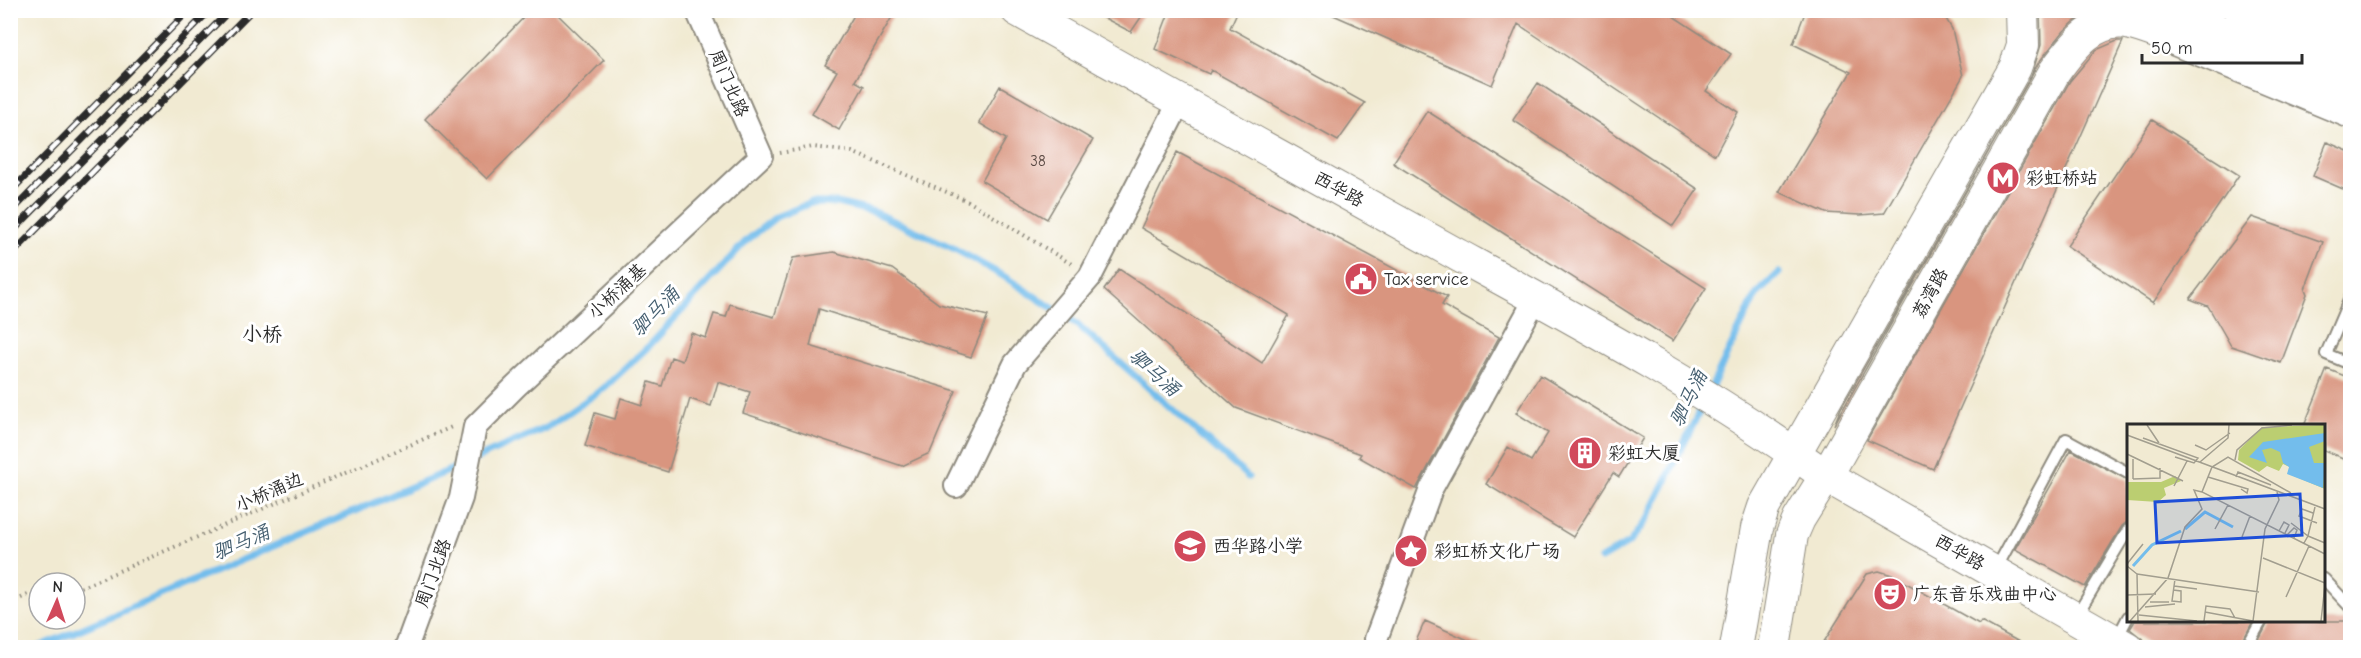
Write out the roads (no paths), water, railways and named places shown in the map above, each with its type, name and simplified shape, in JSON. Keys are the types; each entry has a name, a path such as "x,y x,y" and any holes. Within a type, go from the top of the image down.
{"main road":[{"name":"西华路","path":"1017,10 1536,298 1659,369 1796,454 1826,476 2075,618 2124,635"},
{"name":"荔湾路","path":"1736,648 1757,528 1764,507 2015,68 2023,45 2022,10"},
{"path":"2126,10 2350,86"},
{"path":"2241,10 2350,58"},
{"path":"2307,10 2350,29"},
{"name":"荔湾路","path":"1774,648 1792,535 1799,519 1826,476 2055,71 2070,50 2084,36 2102,26 2125,23 2170,24"},
{"path":"2170,24 2350,111"},
{"path":"1757,528 1792,535"}],"street":[{"name":"周门北路","path":"697,10 761,156"},
{"path":"2102,10 2170,24"},
{"path":"956,486 1014,364 1090,277 1180,101"},
{"name":"小桥涌基","path":"475,427 761,156"},
{"path":"1376,639 1431,489 1536,298"},
{"name":"周门北路","path":"406,648 460,498 475,427"}],"lane":[{"path":"2350,298 2326,354 2350,364"},
{"path":"1994,572 2066,439 2127,472"},
{"path":"2075,618 2127,532"},
{"path":"2325,580 2350,607"},
{"path":"2246,648 2261,622"}],"waterway":[{"name":"驷马涌","path":"475,459 548,427 604,388 650,345 746,241 776,217 811,203 837,203 874,212 953,248 1005,277 1077,324 1248,477"},
{"name":"驷马涌","path":"1711,388 1756,295 1779,273"},
{"name":"驷马涌","path":"1601,559 1630,542 1649,516 1703,404"},
{"name":"驷马涌","path":"37,648 462,465"}],"railway":[{"path":"10,192 189,10"},
{"path":"10,213 210,10"},
{"path":"10,234 230,10"},
{"path":"10,256 252,10"}],"place":[{"name":"彩虹桥站","path":"2003,178"},
{"name":"Tax service","path":"1361,279"},
{"name":"彩虹大厦","path":"1585,453"},
{"name":"西华路小学","path":"1190,546"},
{"name":"彩虹桥文化广场","path":"1411,551"},
{"name":"广东音乐戏曲中心","path":"1890,594"}],"district":[{"name":"小桥","path":"262,334"}]}
